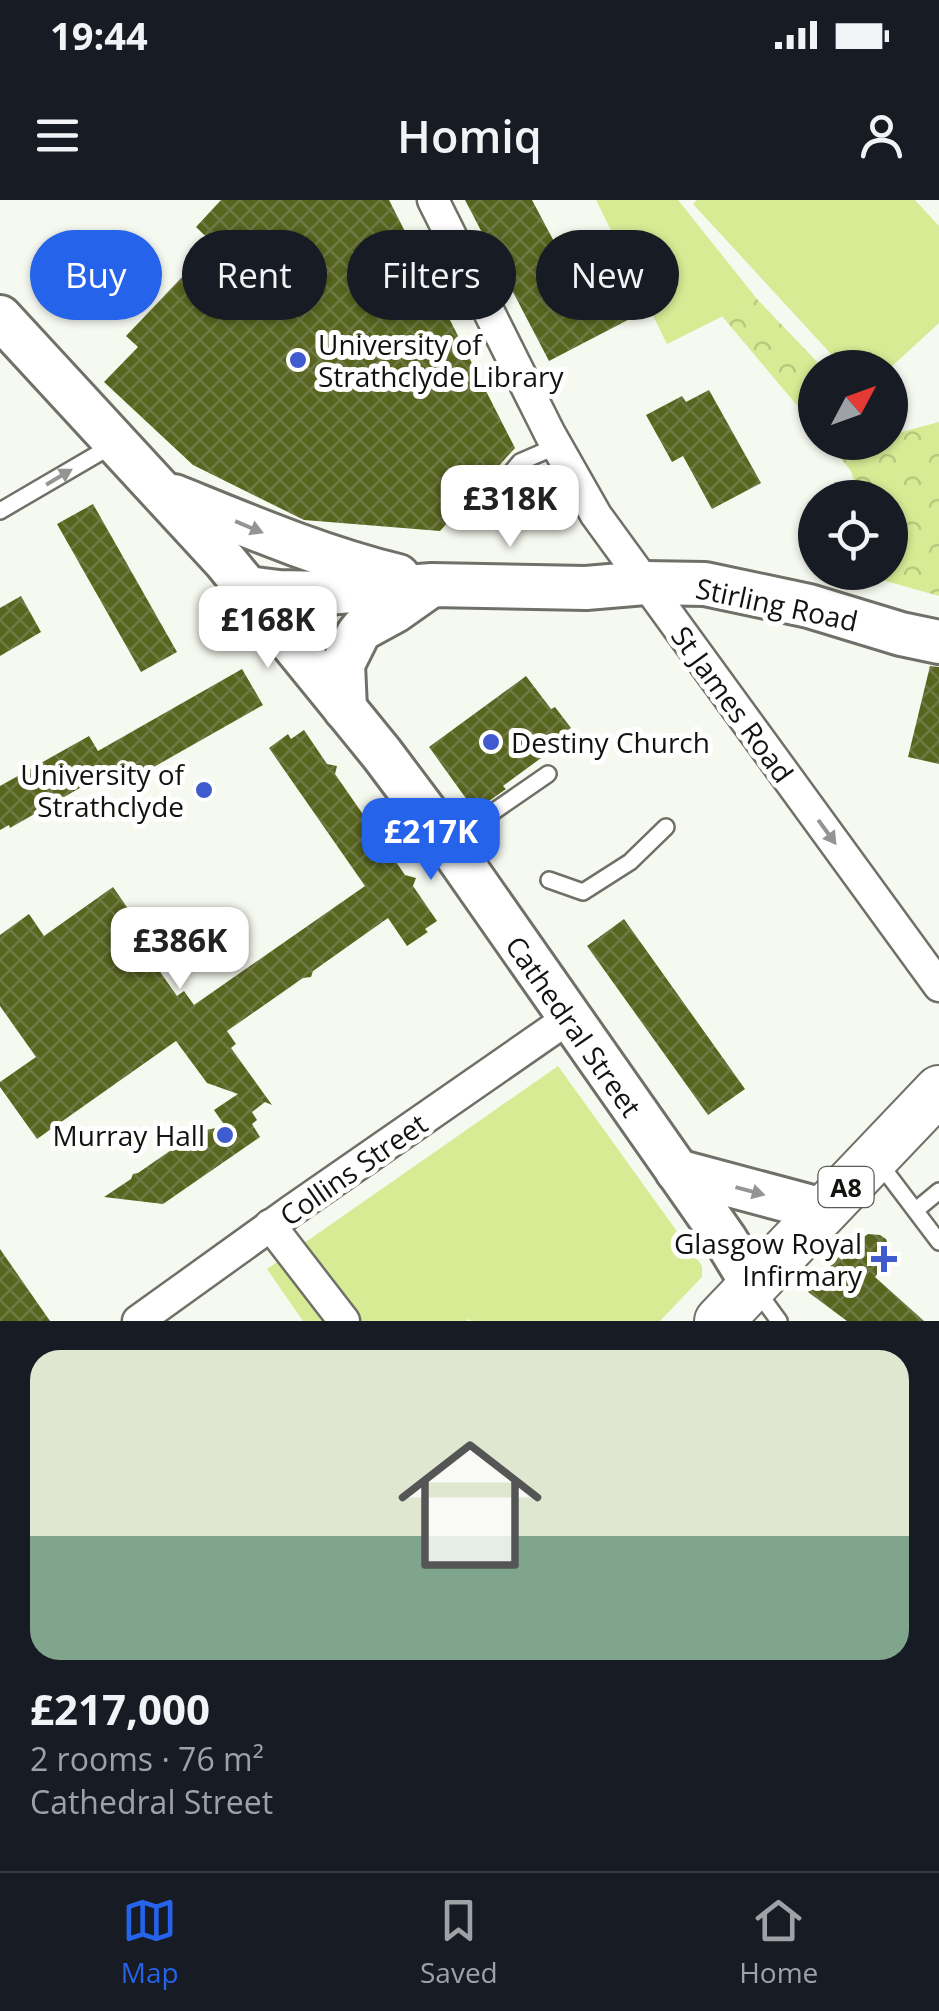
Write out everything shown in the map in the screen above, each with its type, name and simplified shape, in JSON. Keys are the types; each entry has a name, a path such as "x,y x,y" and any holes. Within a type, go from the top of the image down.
{"main road":[{"name":"A8","path":"719,1321 766,1303 823,1210 939,1090"}],"street":[{"name":"St James Road","path":"433,200 596,515 939,986"},
{"name":"Cathedral Street","path":"0,317 248,588 382,754 766,1303"},
{"name":"Stirling Road","path":"159,490 294,546 432,585"},
{"name":"Stirling Road","path":"248,588 326,593 432,585 586,588 705,584 809,606 939,642"},
{"path":"346,709 343,664 358,634 432,585"},
{"name":"Collins Street","path":"138,1321 569,1018"},
{"path":"676,1171 823,1210"},
{"path":"270,1226 344,1321"}],"lane":[{"path":"0,511 117,442"},
{"path":"533,512 504,481 520,462 557,446"},
{"path":"448,844 548,774"},
{"path":"549,880 583,892 630,862 666,827"},
{"path":"875,1157 939,1242"},
{"path":"916,1210 939,1191"}],"green space":[{"path":"596,200 678,200 757,299 667,344 655,320 679,320 679,230 611,230"},
{"path":"697,200 915,200 939,226 939,323 908,351 827,350 693,204"},
{"path":"757,299 806,350 798,350 798,407 722,316"},
{"path":"939,422 939,596 908,587 908,480 854,480 842,460 908,460 908,430"},
{"path":"558,1066 702,1266 702,1277 660,1321 303,1321 267,1269"}],"building":[{"name":"University of Strathclyde Library","path":"221,200 389,200 404,230 347,230 347,320 450,320 515,448 440,531 304,520 193,465 104,382 138,347 126,336 141,320 162,320 162,298 182,277 182,320 327,320 327,230 196,227"},
{"path":"465,200 532,200 548,230 536,230 536,320 628,320 549,361 516,298 516,230 481,230"},
{"path":"709,390 761,483 712,509 683,456 672,462 646,415 682,396 686,402"},
{"path":"93,504 177,652 141,672 57,524"},
{"path":"21,596 41,632 0,656 0,608"},
{"path":"930,666 939,667 939,764 908,757"},
{"path":"242,669 263,705 115,789 106,773 0,830 0,786 89,736 98,751"},
{"name":"Destiny Church","path":"526,676 571,728 548,744 552,750 475,811 429,747"},
{"path":"304,730 327,764 337,766 335,774 405,875 416,878 413,886 437,921 407,946 388,918 313,971 311,977 303,978 227,1031 236,1044 231,1048 272,1105 265,1102 252,1112 257,1120 252,1124 260,1137 163,1204 104,1197 192,1133 225,1126 214,1110 238,1094 207,1083 176,1041 37,1139 0,1087 0,1082 36,1057 0,1006 0,935 29,914 44,936 113,887 136,920 128,926 177,996 184,991 194,1005 365,886 269,748 288,734 291,739"},
{"path":"624,919 745,1089 708,1115 587,946"},
{"path":"868,1234 886,1239 890,1250 888,1260 875,1277 924,1321 847,1321 808,1292 838,1257 842,1260"},
{"path":"0,1249 50,1321 0,1321"}],"place":[{"name":"University of Strathclyde Library","path":"298,360"},
{"name":"Destiny Church","path":"491,742"},
{"name":"University of Strathclyde","path":"204,790"},
{"name":"Murray Hall","path":"225,1135"},
{"name":"Glasgow Royal Infirmary","path":"884,1259"}]}
